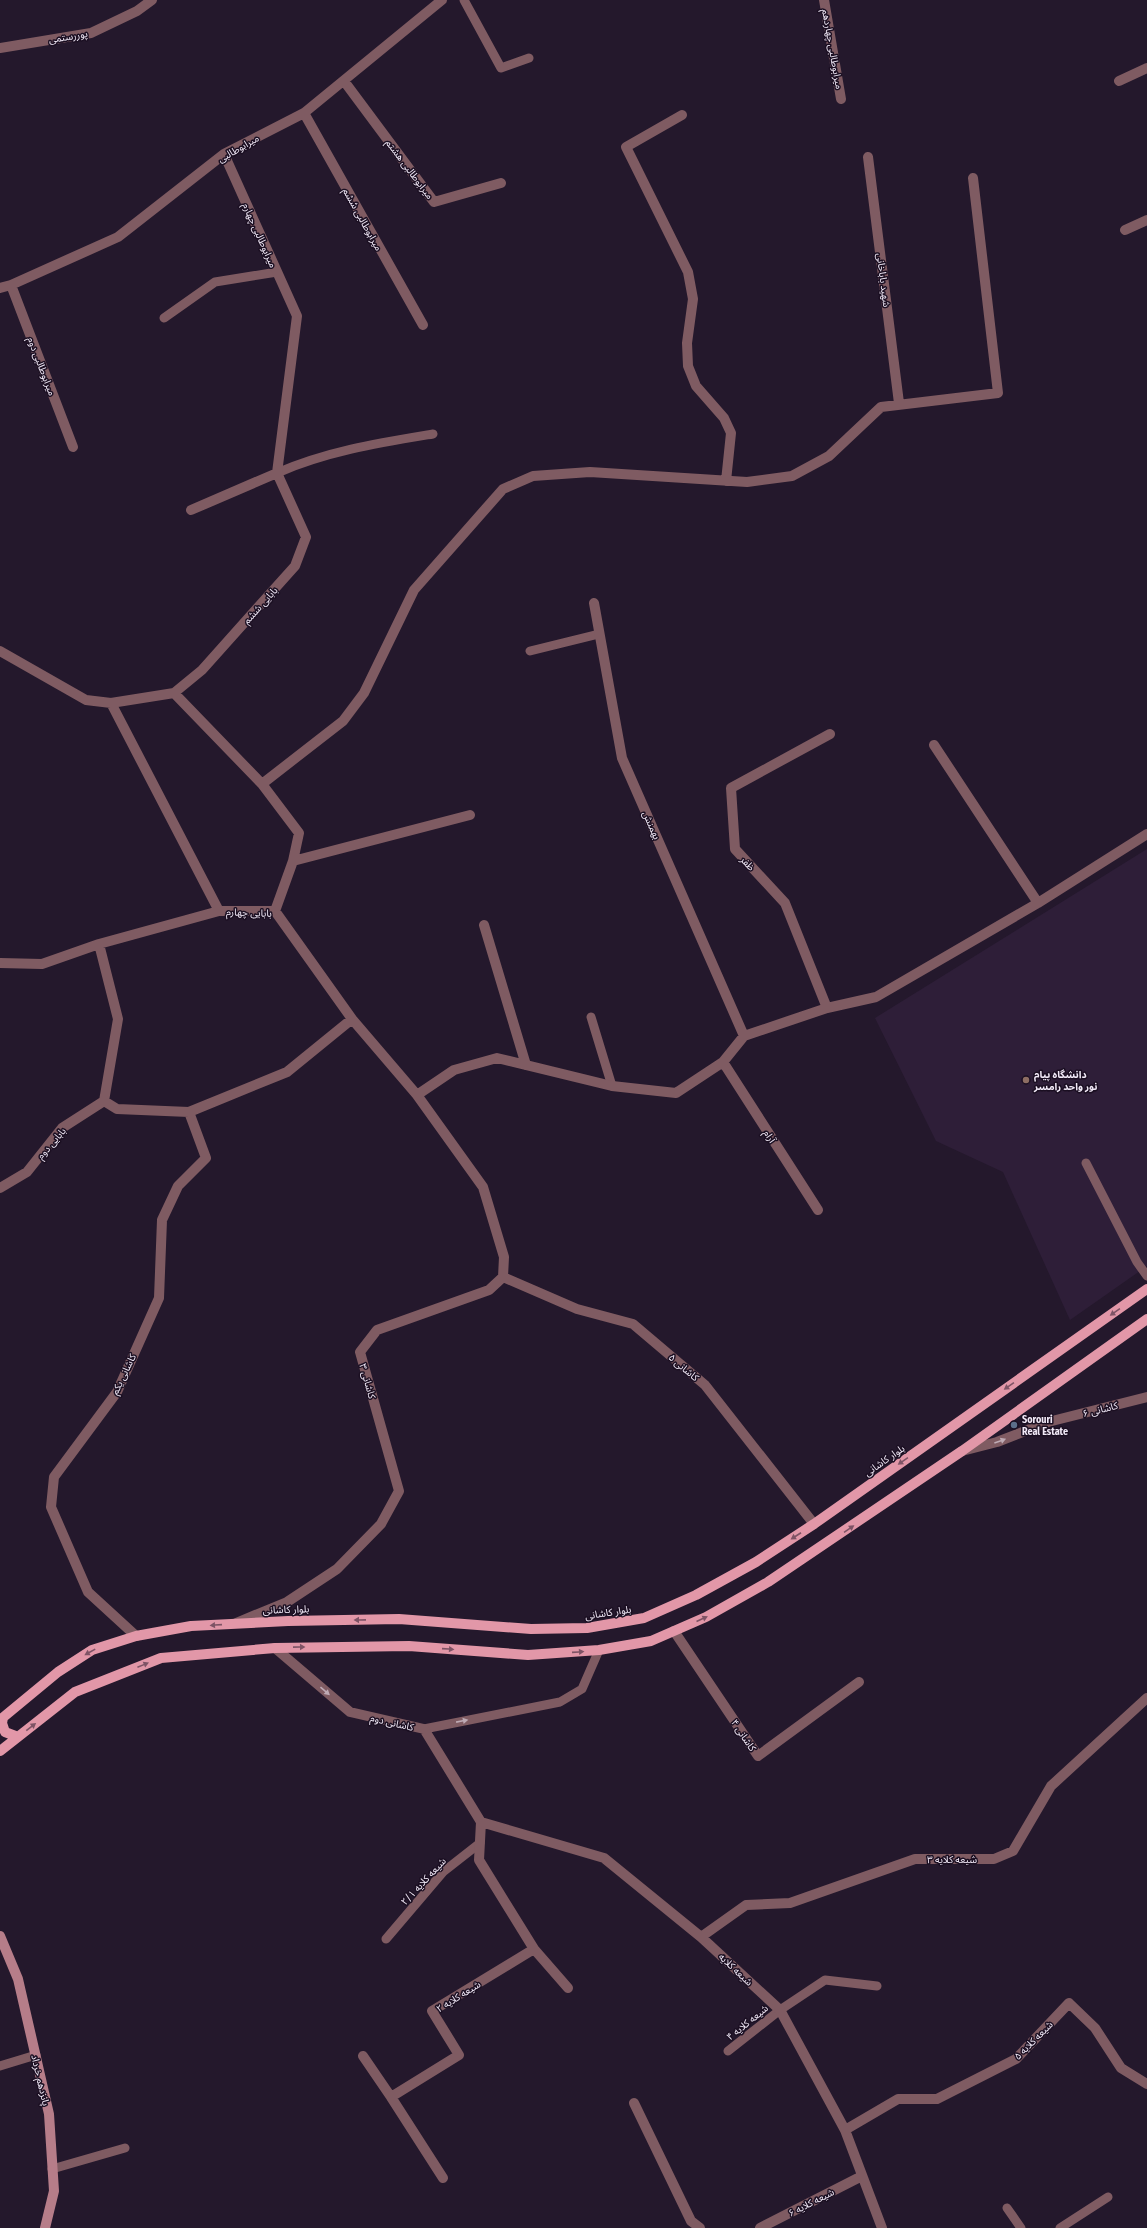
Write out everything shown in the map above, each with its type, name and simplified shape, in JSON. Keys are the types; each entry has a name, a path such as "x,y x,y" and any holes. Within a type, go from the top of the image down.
{"main road":[{"name":"بلوار کاشانی","path":"1,1719 58,1672 92,1650 136,1636 191,1626 399,1619 531,1629 587,1628 644,1618 696,1595 756,1562 814,1524 1147,1289"},
{"path":"0,1752 75,1692 161,1658 275,1648 409,1646 528,1655 599,1650 651,1641 706,1617 768,1582 962,1451 1147,1318"},
{"path":"1,1719 5,1732 18,1737"}],"street":[{"name":"پوررستمی","path":"0,48 91,33 137,12 152,0"},
{"name":"میرابوطالبی","path":"0,288 11,285 118,236 224,154 304,113 442,0"},
{"name":"میرابوطالبی چهاردهم","path":"824,0 841,99"},
{"path":"1119,81 1147,68"},
{"name":"میرابوطالبی هشتم","path":"344,81 434,202 501,183"},
{"name":"میرابوطالبی ششم","path":"304,113 423,325"},
{"path":"682,115 626,147 688,272 692,299 687,343 688,366 696,386 724,418 731,433 726,481"},
{"name":"میرابوطالبی چهارم","path":"224,154 297,316 277,473"},
{"name":"شهید باباخانی","path":"868,157 899,403"},
{"path":"262,784 343,721 364,693 414,590 503,489 533,476 590,472 747,482 792,476 829,456 881,407 899,403 998,393 973,178"},
{"path":"1125,230 1147,220"},
{"name":"میرابوطالبی دوم","path":"11,285 72,447"},
{"path":"191,510 277,473"},
{"name":"بابایی ششم","path":"174,693 202,670 295,566 306,537 277,473"},
{"name":"بهمنش","path":"594,603 622,758 744,1036"},
{"path":"0,651 86,700 111,703 174,693 262,784 299,833 293,861 275,911"},
{"path":"111,703 219,911"},
{"name":"ظفر","path":"827,1008 785,903 735,849 731,788 830,734"},
{"path":"934,745 1038,903"},
{"path":"293,861 470,815"},
{"path":"503,1277 504,1257 483,1187 417,1095 454,1070 497,1058 612,1086 676,1093 723,1062 744,1036 827,1008 876,997 1038,903 1147,834"},
{"name":"بابایی چهارم","path":"0,963 42,964 99,944 219,911 275,911 352,1020 417,1095"},
{"path":"484,925 526,1065"},
{"path":"99,944 118,1019 104,1101 117,1109 190,1112 287,1072 352,1020"},
{"name":"آرام","path":"723,1062 818,1210"},
{"name":"بابایی دوم","path":"0,1188 27,1172 62,1128 104,1101"},
{"name":"کاشانی یکم","path":"136,1636 88,1592 51,1507 54,1477 116,1392 159,1298 162,1220 178,1186 206,1158 190,1112"},
{"name":"کاشانی ۵","path":"503,1277 578,1309 633,1324 705,1385 814,1524"},
{"name":"کاشانی ۳","path":"236,1624 287,1602 337,1569 381,1524 399,1491 360,1352 377,1330 489,1290 503,1277"},
{"name":"کاشانی ۶","path":"962,1451 997,1442 1048,1422 1147,1397"},
{"name":"کاشانی ۴","path":"674,1631 758,1756 859,1682"},
{"name":"کاشانی دوم","path":"275,1648 350,1712 424,1729 481,1822"},
{"name":"شیعه کلایه ۳","path":"701,1936 746,1905 790,1904 915,1859 994,1859 1013,1851 1051,1786 1147,1698"},
{"path":"481,1822 479,1860 534,1949 568,1988"},
{"name":"شیعه کلایه","path":"481,1822 604,1858 701,1936 780,2010 845,2130 882,2228"},
{"name":"پانزدهم خرداد","path":"0,1936 18,1979 49,2114 54,2192 45,2228"},
{"name":"شیعه کلایه ۲","path":"390,2097 459,2055 432,2011 534,1949"},
{"name":"شیعه کلایه ۵","path":"845,2130 898,2099 937,2099 1016,2059 1069,2003 1094,2028 1121,2068 1147,2084"},
{"path":"363,2056 442,2178"},
{"path":"634,2103 691,2222 700,2228"},
{"name":"شیعه کلایه ۶","path":"760,2228 862,2176"}],"lane":[{"path":"464,0 501,68 529,58"},
{"path":"164,318 215,282 277,272"},
{"path":"277,473 303,462 352,447 433,434"},
{"path":"530,651 599,634"},
{"path":"591,1017 612,1086"},
{"path":"1086,1163 1137,1262 1147,1276"},
{"path":"424,1729 560,1702 582,1689 599,1650"},
{"name":"شیعه کلایه ۲/۱","path":"386,1939 443,1872 480,1843"},
{"name":"شیعه کلایه ۴","path":"728,2051 780,2010 825,1980 877,1986"},
{"path":"0,2066 36,2055"},
{"path":"52,2168 125,2148"},
{"path":"1060,2228 1108,2197"},
{"path":"1007,2208 1021,2228"}],"shaded area":[{"name":"دانشگاه پیام نور واحد رامسر","path":"1147,849 1147,1266 1070,1320 1003,1172 936,1141 875,1018"}],"place":[{"name":"دانشگاه پیام نور واحد رامسر","path":"1026,1080"},
{"name":"Sorouri Real Estate","path":"1014,1425"}]}
